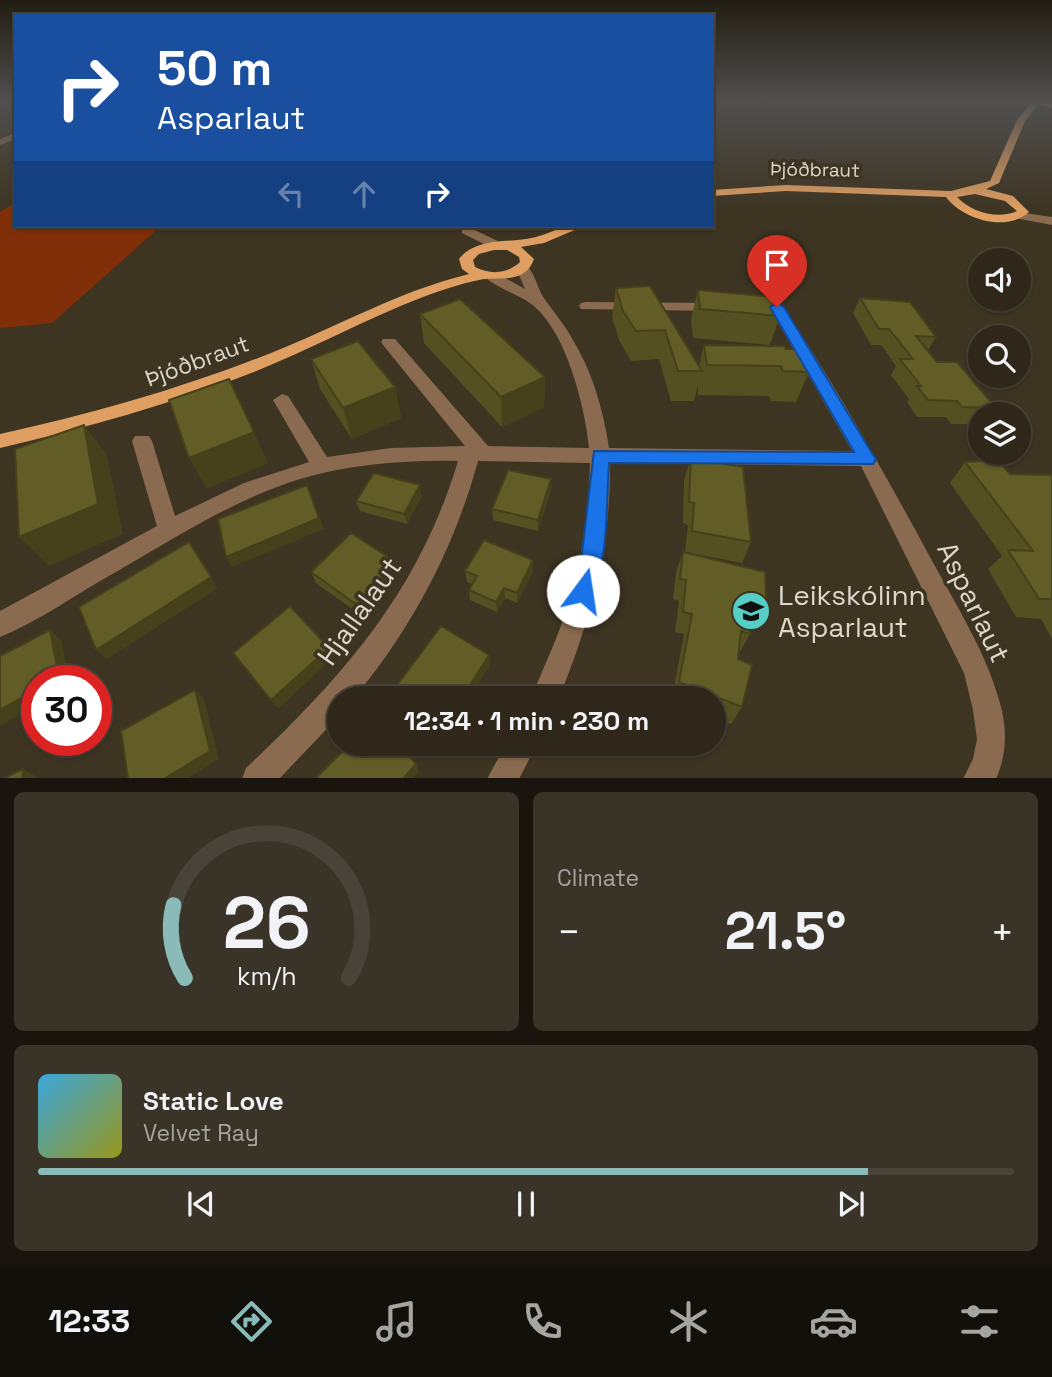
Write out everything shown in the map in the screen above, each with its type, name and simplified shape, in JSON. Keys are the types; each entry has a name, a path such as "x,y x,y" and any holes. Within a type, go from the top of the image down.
{"main road":[{"path":"994,183 1014,137"},
{"name":"Þjóðbraut","path":"955,200 967,191 994,183 1019,211"},
{"name":"Þjóðbraut","path":"714,192 786,188 917,194 955,200 990,216 1019,211"},
{"name":"Þjóðbraut","path":"967,191 1007,199"},
{"path":"502,246 573,228"},
{"path":"525,265 557,234"},
{"path":"502,246 524,254 525,265"},
{"name":"Þjóðbraut","path":"402,300 481,248 502,246"},
{"path":"468,257 469,269 487,276"},
{"name":"Þjóðbraut","path":"0,442 82,422 198,386 277,356 402,300 446,284 510,274 525,265"}],"street":[{"path":"1019,211 1052,220"},
{"path":"465,228 502,246"},
{"path":"465,228 468,257"},
{"path":"525,265 538,303 570,347 585,382 594,415 600,456 593,553 579,610 550,686"},
{"path":"487,276 538,303"},
{"name":"Asparlaut","path":"586,306 777,307 867,459 976,669 985,701 991,745 979,778"},
{"path":"389,342 476,454"},
{"path":"282,400 322,466"},
{"path":"142,441 169,531"},
{"name":"Hjallalaut","path":"258,778 324,712 394,624 438,548 476,454"},
{"path":"0,625 169,531 251,489 322,466 391,455 867,459"},
{"path":"503,778 515,756"}],"shaded area":[{"path":"14,203 14,228 159,228 52,323 0,328 0,212"}],"building":[{"path":"650,286 702,371 678,371 665,330 636,331 623,311 616,288"},
{"path":"698,290 776,297 780,316 700,309"},
{"path":"860,298 910,302 936,337 916,336 937,362 957,362 968,375 968,388 979,388 991,402 968,402 968,407 962,407 957,401 928,400 917,386 921,386 900,359 913,359 889,329 879,329"},
{"path":"460,299 545,377 501,397 420,314"},
{"path":"358,341 395,387 343,408 311,359"},
{"path":"704,345 784,346 786,349 798,349 809,372 783,371 781,366 707,365"},
{"path":"229,379 254,432 189,458 169,400"},
{"path":"84,425 98,504 19,537 15,449"},
{"path":"691,458 743,467 751,542 692,531 694,503 689,502"},
{"path":"965,462 968,462 968,465 1002,465 1010,474 1052,475 1052,599 1039,599 1008,550 1033,551"},
{"path":"508,470 551,479 538,520 492,509"},
{"path":"374,473 420,485 404,514 356,501"},
{"path":"307,485 319,518 226,557 218,519"},
{"path":"351,533 396,562 357,605 311,572"},
{"path":"484,540 533,560 517,593 504,588 496,602 469,590 477,576 465,571"},
{"path":"189,542 211,577 96,650 79,607"},
{"path":"683,552 765,572 766,599 750,595 750,634 741,631 738,659 752,665 742,707 726,701 726,686 689,686 679,682 692,614 683,612 686,580 680,579"},
{"path":"290,606 329,648 271,700 233,653"},
{"path":"441,626 489,655 470,686 398,684"},
{"path":"50,630 57,665 21,665 21,698 0,710 0,656"},
{"path":"195,690 210,751 166,778 128,778 121,731"},
{"path":"338,756 409,756 416,764 404,778 316,778"},
{"path":"23,769 22,778 4,778"}],"place":[{"name":"Leikskólinn Asparlaut","path":"751,611"}],"route":[{"path":"583,591 593,553 600,456 867,459 777,307"}]}
